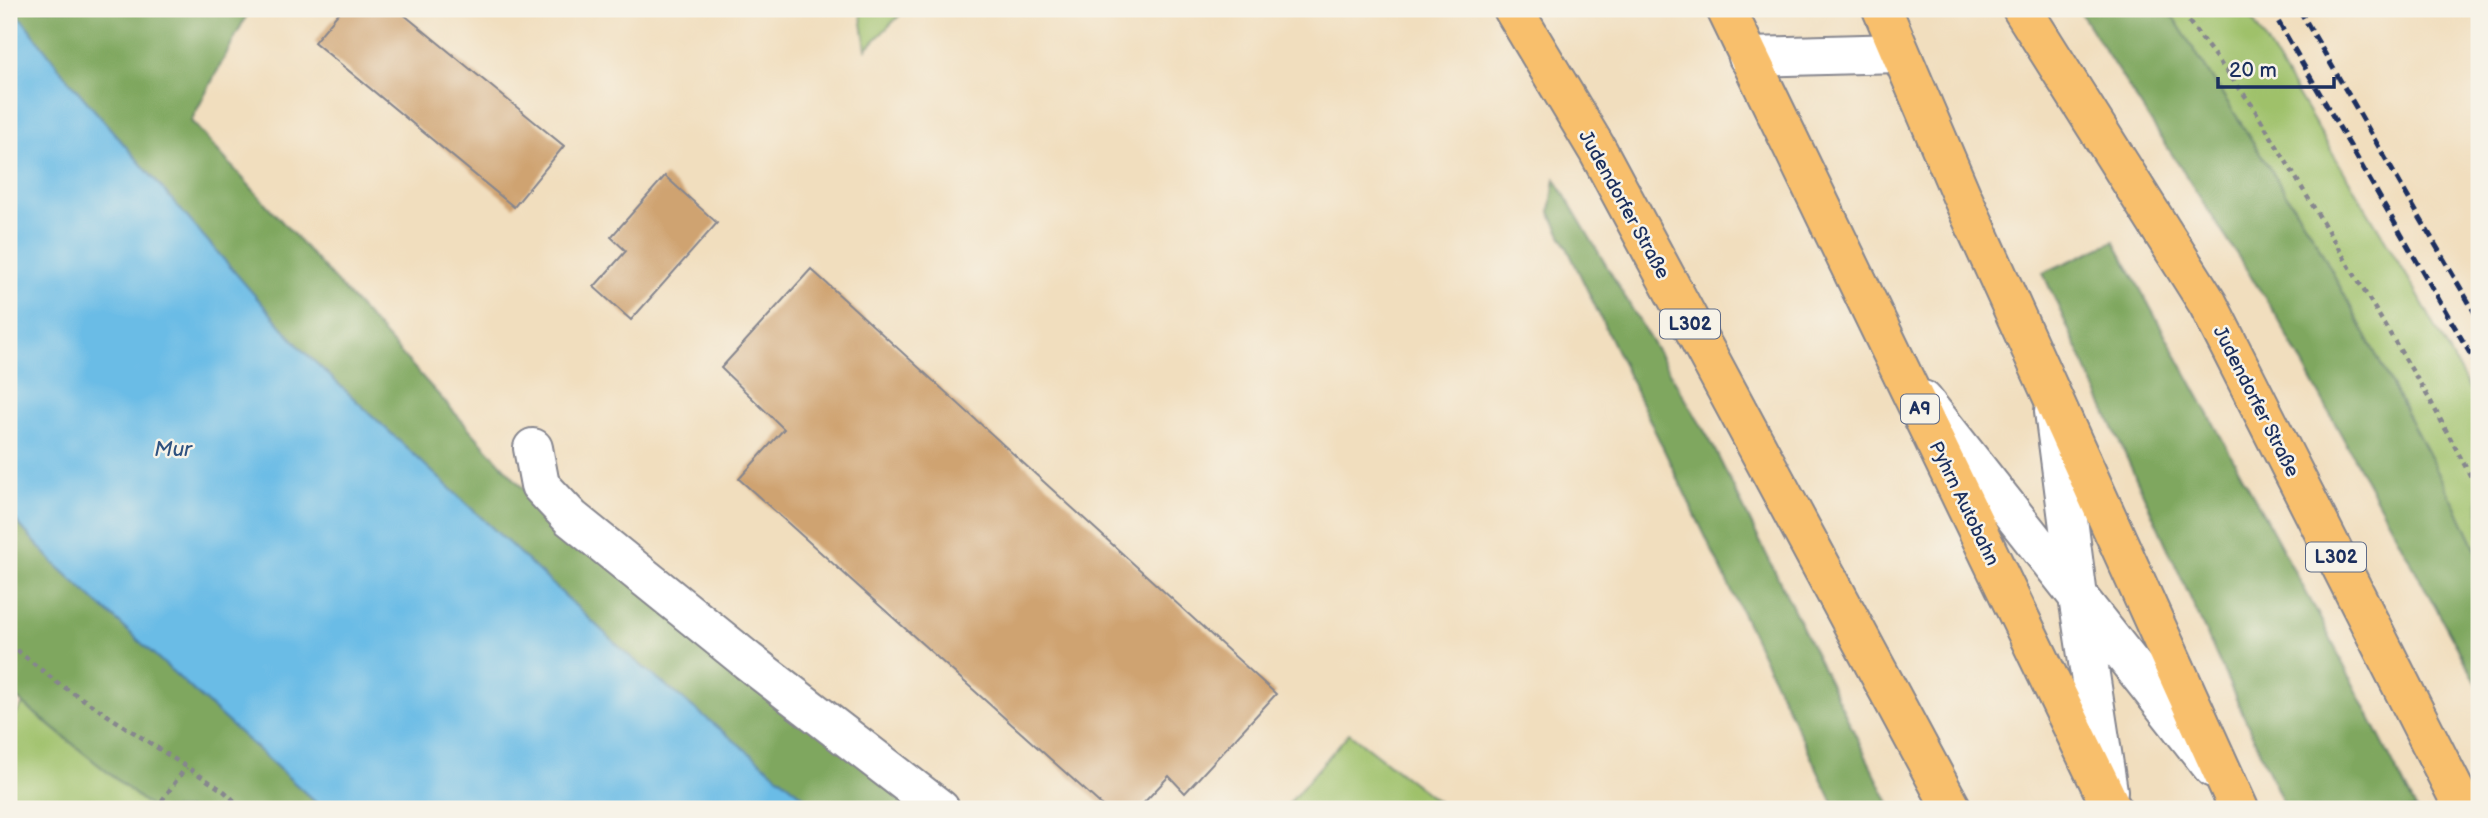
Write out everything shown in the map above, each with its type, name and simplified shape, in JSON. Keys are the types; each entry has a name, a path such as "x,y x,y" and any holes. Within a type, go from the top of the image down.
{"main road":[{"name":"Judendorfer Straße","path":"1513,9 1598,151 1952,809"},
{"name":"Pyhrn Autobahn","path":"1726,9 2111,806"},
{"path":"1882,9 2235,799"},
{"name":"Judendorfer Straße","path":"2022,9 2208,304 2464,809"}],"lane":[{"path":"1748,57 1900,52"},
{"path":"1904,376 2235,799"},
{"path":"2052,394 2078,597 2111,806"},
{"path":"533,448 540,485 571,518 940,809"}],"path":[{"path":"2183,14 2252,105 2430,400 2479,492"},
{"path":"9,644 58,683 225,792 243,809"},
{"path":"156,809 186,767"}],"green space":[{"path":"14,9 250,9 191,121 520,485 767,693 921,809 819,809 628,655 302,350 70,82"},
{"path":"860,9 906,9 866,49"},
{"path":"2078,9 2168,9 2316,241 2457,509 2479,557 2479,687 2276,315"},
{"path":"2168,9 2246,9 2414,288 2479,406 2479,557 2457,509 2316,241"},
{"path":"1555,179 1711,442 1892,809 1836,809 1550,212"},
{"path":"2114,241 2319,616 2416,809 2286,809 2043,273"},
{"path":"9,513 54,563 323,809 153,809 9,692"},
{"path":"23,704 153,809 9,809 9,724"},
{"path":"1349,733 1447,809 1284,809"}],"water":[{"name":"Mur","path":"9,9 14,9 70,82 302,350 628,655 819,809 323,809 54,563 9,513"}],"building":[{"path":"342,9 397,9 564,146 514,207 314,42"},
{"path":"665,176 717,223 631,320 594,287 626,251 611,237"},
{"path":"811,269 1276,694 1185,793 1169,776 1138,809 1106,809 739,479 784,429 721,368"}],"railway":[{"path":"2271,9 2479,369"},
{"path":"2299,9 2479,320"}]}
